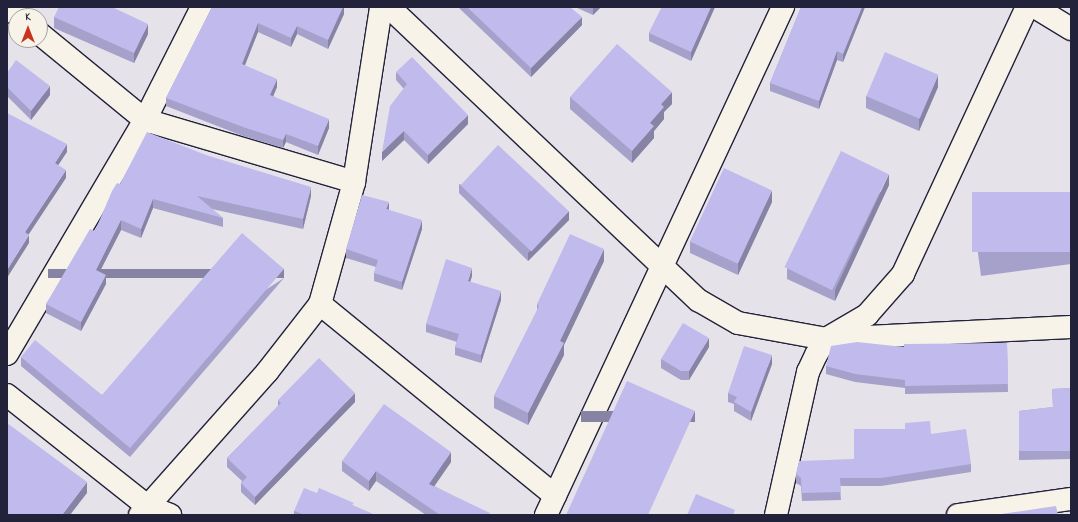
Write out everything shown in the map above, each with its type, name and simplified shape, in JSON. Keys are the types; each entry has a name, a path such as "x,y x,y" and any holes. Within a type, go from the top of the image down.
{"street":[{"path":"7,354 145,120 202,7"},
{"path":"143,511 267,372 320,304 354,182 381,7"},
{"path":"389,7 698,300 738,323 826,339 1071,327"},
{"path":"320,304 551,506 782,7"},
{"path":"776,515 808,372 826,339 867,315 903,274 1027,7"},
{"path":"1035,7 1071,29"},
{"path":"48,41 145,120 354,182"},
{"path":"7,395 143,511 170,515"},
{"path":"958,515 1071,500"}],"building":[{"path":"59,7 112,7 148,24 134,53 54,17"},
{"path":"212,7 343,7 328,40 297,26 291,38 258,23 242,64 277,79 270,95 329,119 318,146 286,134 283,140 243,127 166,98"},
{"path":"467,7 570,7 582,17 531,68"},
{"path":"662,7 711,7 691,52 649,33"},
{"path":"801,7 862,7 843,54 837,51 819,101 770,83"},
{"path":"617,44 672,92 661,104 664,107 650,123 654,126 632,151 570,97"},
{"path":"885,52 938,75 920,119 866,96"},
{"path":"412,57 468,115 428,155 404,131 382,152 390,106 407,84 396,72"},
{"path":"16,60 50,86 31,111 7,87 7,73"},
{"path":"7,113 67,144 55,163 66,170 25,232 29,235 7,270"},
{"path":"147,132 206,155 311,187 303,219 197,196 223,218 153,199 141,229 121,220 96,270 106,275 81,322 46,304 90,229 95,231 112,191 117,183 120,184"},
{"path":"498,145 569,211 531,251 460,185"},
{"path":"841,151 889,174 832,290 784,267"},
{"path":"724,168 772,190 738,264 690,241"},
{"path":"972,192 1071,192 1071,252 972,252"},
{"path":"362,195 389,202 386,209 422,220 402,282 374,273 378,260 346,249"},
{"path":"242,233 284,269 130,448 21,357 35,340 102,395"},
{"path":"570,234 604,249 560,341 564,343 528,413 494,396 539,306 537,304"},
{"path":"446,259 472,268 468,281 501,291 481,355 455,347 459,334 426,324"},
{"path":"683,323 709,338 689,371 681,371 661,359"},
{"path":"857,342 904,347 904,344 1007,343 1008,384 905,386 905,380 855,374 826,366 831,346"},
{"path":"744,346 772,355 751,412 734,402 737,397 728,393"},
{"path":"319,358 355,393 255,497 241,483 247,477 227,458 281,403 278,400"},
{"path":"627,381 695,411 648,515 566,515"},
{"path":"1071,388 1071,451 1019,451 1019,411 1053,407 1052,389"},
{"path":"384,404 451,452 429,484 490,513 489,515 440,515 376,471 369,481 342,461"},
{"path":"930,421 931,434 966,429 971,464 881,478 840,478 841,492 802,493 801,478 796,474 799,461 854,459 854,429 905,429 905,423"},
{"path":"7,423 87,482 62,515 7,515"},
{"path":"304,488 317,493 319,488 354,503 352,505 375,515 305,515 294,511"},
{"path":"696,494 735,510 733,515 687,515"},
{"path":"1056,506 1058,515 995,515"}]}
